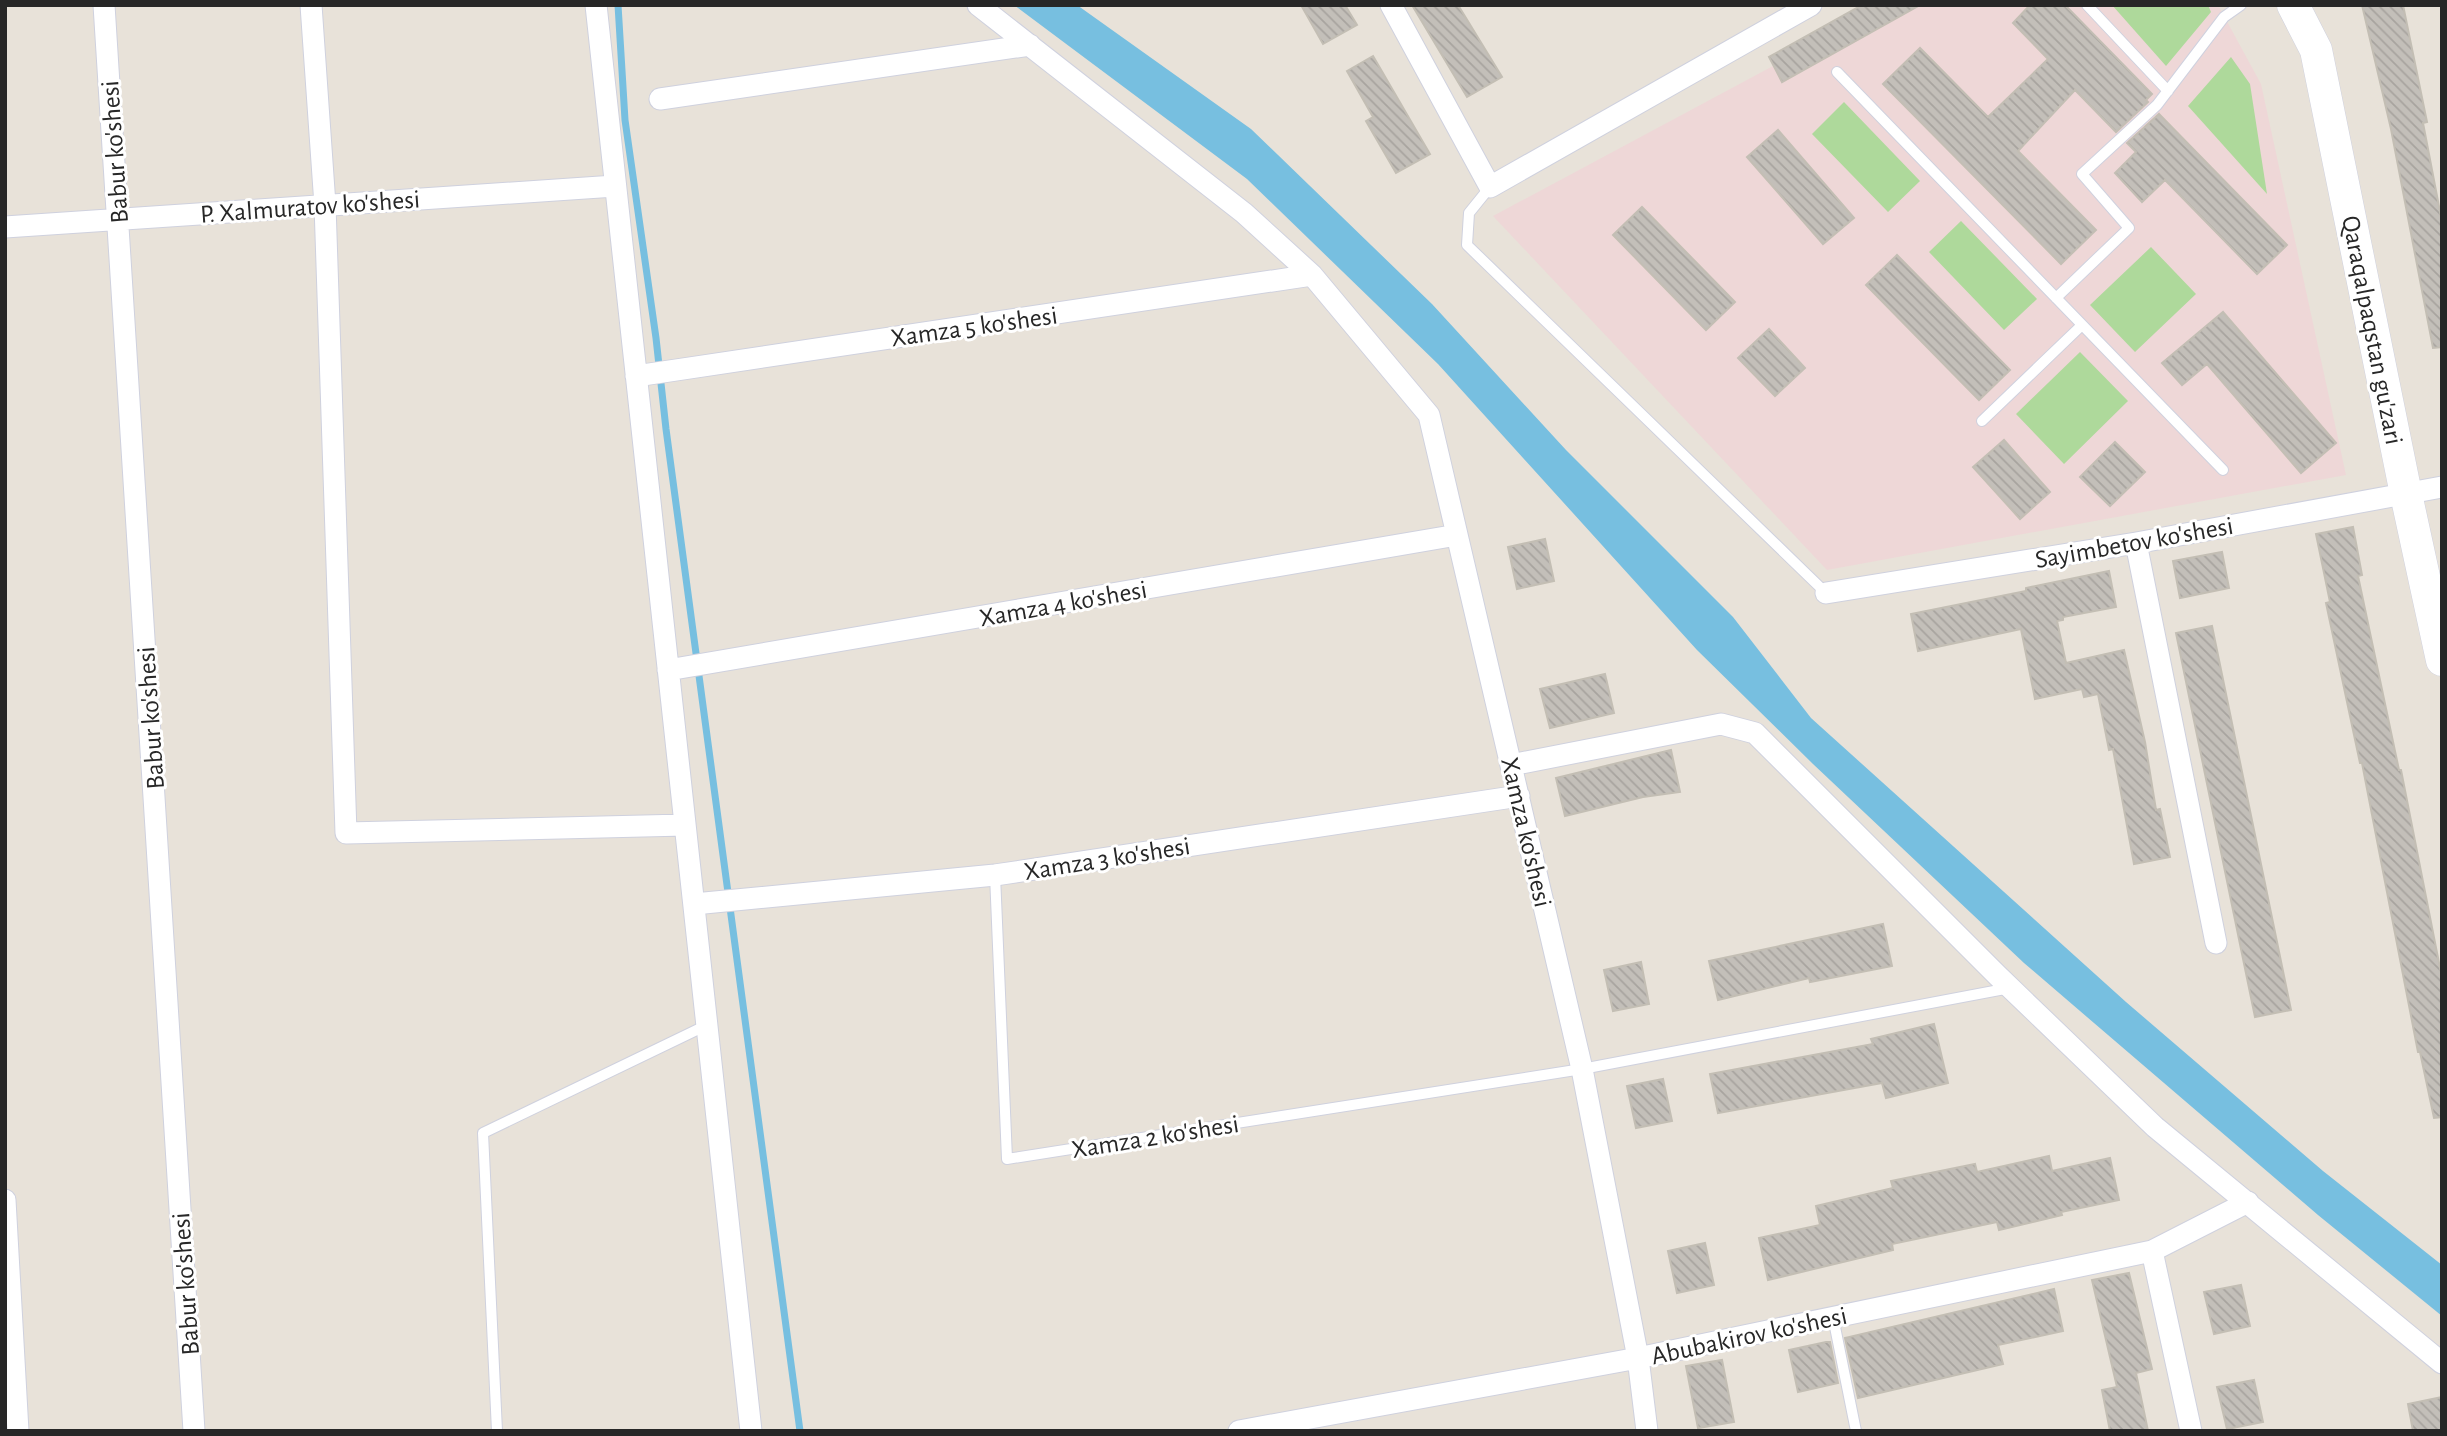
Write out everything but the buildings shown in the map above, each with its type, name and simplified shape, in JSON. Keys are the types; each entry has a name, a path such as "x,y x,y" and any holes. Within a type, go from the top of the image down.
{"street":[{"name":"Babur ko'shesi","path":"104,5 194,1431"},
{"path":"311,5 325,205 346,834 685,825"},
{"path":"596,5 751,1431"},
{"name":"Xamza ko'shesi","path":"978,5 1244,213 1312,275 1429,415 1582,1069 1637,1358 1647,1431"},
{"path":"1391,5 1490,187 1809,6"},
{"name":"Qaraqalpaqstan gu'zari","path":"2293,5 2316,50 2442,660"},
{"path":"660,99 1030,45"},
{"name":"P. Xalmuratov ko'shesi","path":"5,227 615,186"},
{"name":"Xamza 5 ko'shesi","path":"636,376 1312,275"},
{"name":"Sayimbetov ko'shesi","path":"1826,593 2136,543 2442,487"},
{"name":"Xamza 4 ko'shesi","path":"668,670 1457,535"},
{"path":"2136,543 2216,943"},
{"path":"1511,765 1721,724 1755,733 2010,988 2155,1126 2442,1363"},
{"name":"Xamza 3 ko'shesi","path":"694,904 995,875 1519,796"},
{"path":"5,1200 18,1431"},
{"name":"Abubakirov ko'shesi","path":"1239,1431 1637,1358 2152,1251 2248,1202"},
{"path":"2152,1251 2191,1431"}],"lane":[{"path":"2087,5 2168,91"},
{"path":"2056,298 2129,228 2082,173 2157,105 2224,16 2241,5"},
{"path":"1837,72 2223,470"},
{"path":"1490,187 1469,213 1467,245 1826,593"},
{"path":"1982,421 2082,325"},
{"name":"Xamza 2 ko'shesi","path":"995,875 1007,1159 1582,1069"},
{"path":"1582,1069 2010,988"},
{"path":"497,1431 483,1133 707,1025"},
{"path":"1833,1317 1856,1431"}],"shaded area":[{"path":"1920,5 2218,5 2261,84 2346,475 1827,570 1493,216 1773,66 1783,82"}],"green space":[{"path":"2112,5 2208,5 2211,12 2166,66"},
{"path":"2231,57 2250,84 2267,194 2188,106"},
{"path":"1844,102 1920,181 1888,212 1812,134"},
{"path":"1961,221 2037,299 2004,330 1929,252"},
{"path":"2151,247 2196,294 2135,352 2090,305"},
{"path":"2080,352 2128,401 2064,464 2016,414"}],"water":[{"path":"1014,5 1077,5 1251,129 1432,304 1566,450 1733,617 1811,718 2126,1002 2323,1171 2442,1265 2442,1316 2318,1215 2024,963 1813,764 1697,650 1438,364 1247,179"}],"waterway":[{"path":"618,5 625,120 800,1431"}]}
